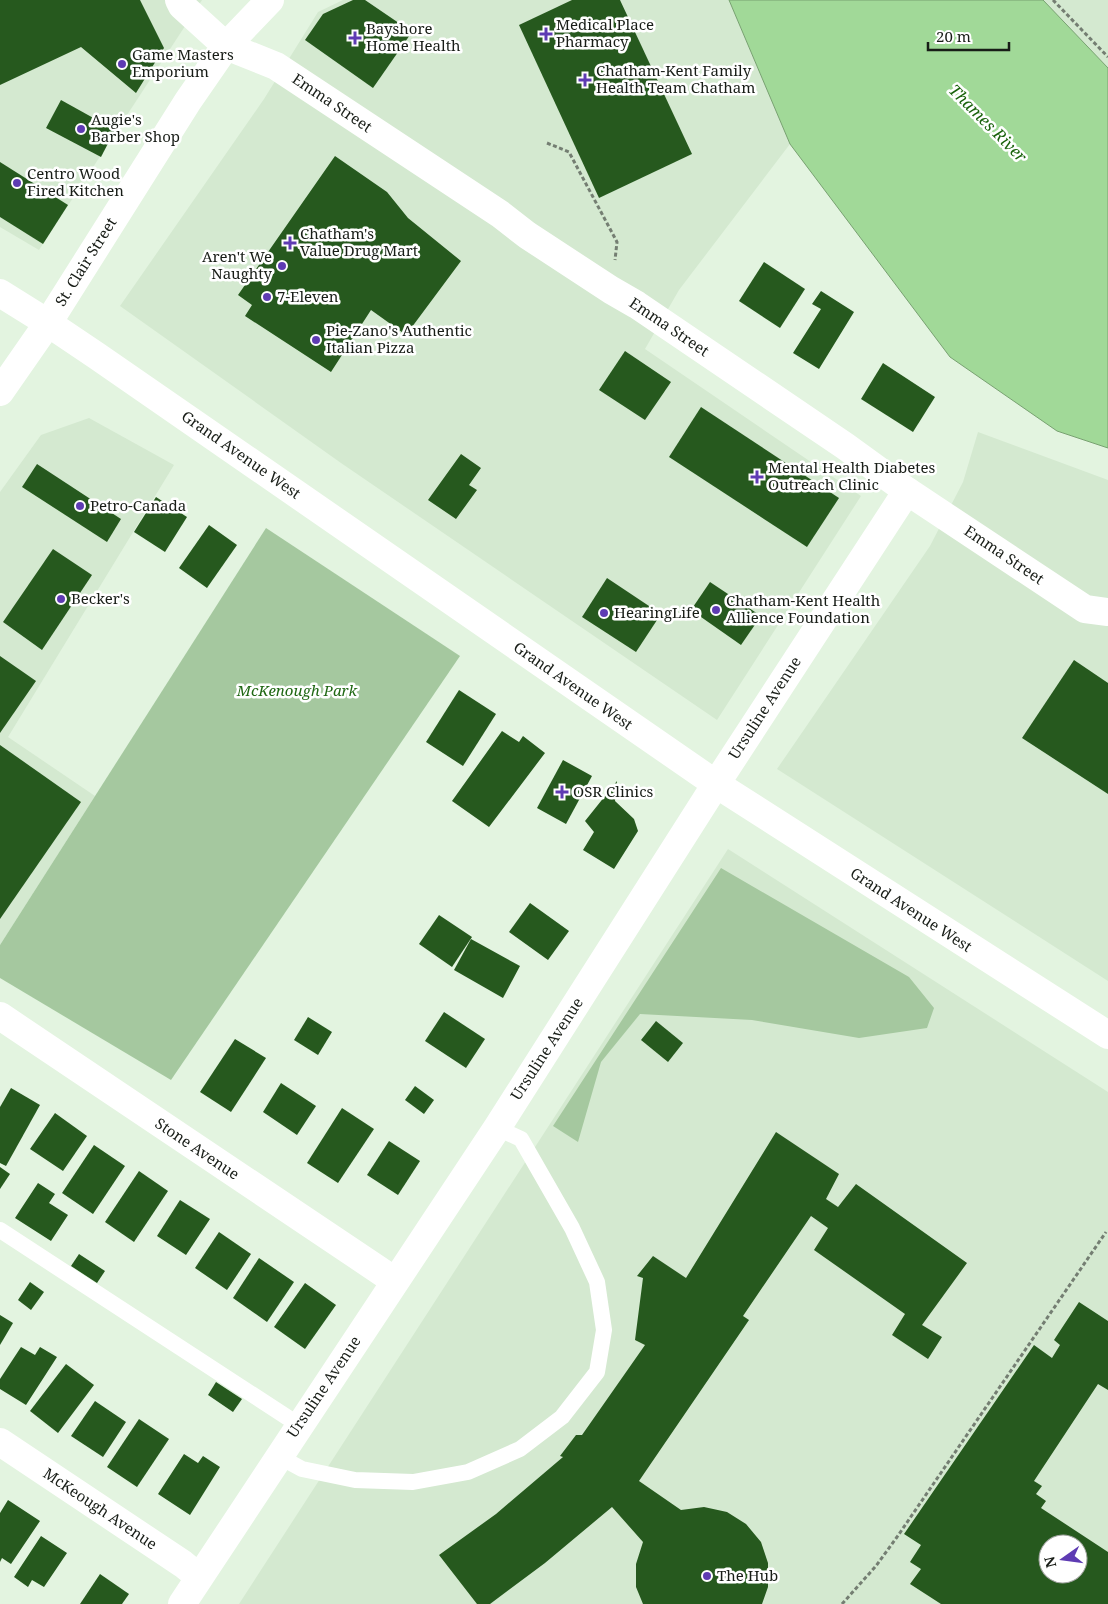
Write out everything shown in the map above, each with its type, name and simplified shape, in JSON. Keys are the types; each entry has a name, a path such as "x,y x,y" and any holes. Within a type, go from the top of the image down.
{"street":[{"path":"179,0 182,6 226,46"},
{"name":"St. Clair Street","path":"0,392 48,323 188,101 226,46 264,4"},
{"name":"Emma Street","path":"226,46 276,66 611,290 637,305 845,446 907,491 1085,609 1108,612"},
{"name":"Grand Avenue West","path":"0,293 105,361 716,784 1108,1035"},
{"name":"Ursuline Avenue","path":"182,1604 278,1456 497,1128 716,784 907,491"},
{"name":"Stone Avenue","path":"0,1016 395,1281"},
{"name":"McKeough Avenue","path":"0,1442 199,1577"}],"lane":[{"path":"278,1456 302,1469 355,1480 413,1482 468,1472 520,1449 562,1417 597,1372 604,1330 597,1282 572,1228 521,1139 497,1128"},
{"path":"0,1230 299,1425"}],"path":[{"path":"1053,0 1108,57"},
{"path":"547,143 569,152 616,242 611,290"},
{"path":"842,1604 876,1566 897,1537 1106,1232"}],"shaded area":[{"path":"0,0 202,0 39,250 0,227"},
{"path":"343,0 729,0 790,144 679,290 645,349 861,496 717,720 341,463 120,306 264,99 318,12"},
{"path":"1043,0 1108,0 1108,68 1045,3"},
{"path":"89,418 174,465 8,737 95,796 0,945 0,492 41,435"},
{"path":"978,432 1108,480 1108,981 777,769 930,546 963,482"},
{"path":"728,849 1108,1092 1108,1604 239,1604"}],"green space":[{"name":"McKenough Park","path":"266,528 460,656 171,1080 0,978 0,945"},
{"path":"721,868 909,977 934,1008 927,1028 859,1038 752,1020 640,1014 601,1062 578,1142 553,1126"}],"water":[{"name":"Thames River","path":"729,0 1043,0 1108,68 1108,448 1057,431 950,357 790,144"}],"building":[{"path":"0,0 140,0 164,48 136,93 81,47 0,85"},
{"path":"353,0 365,0 412,32 373,88 305,40 323,14"},
{"path":"572,0 620,0 692,154 599,198 519,25"},
{"name":"Augie's Barber Shop","path":"61,100 115,130 101,157 46,128"},
{"path":"335,156 387,192 408,218 461,261 406,335 371,310 331,372 245,316 252,305 238,295"},
{"name":"Centro Wood Fired Kitchen","path":"0,162 68,205 43,244 0,217"},
{"path":"764,262 805,289 780,328 739,301"},
{"path":"821,291 854,312 819,369 793,353 821,309 812,304"},
{"path":"625,351 671,382 645,420 599,390"},
{"path":"883,363 935,397 913,432 861,399"},
{"path":"701,407 839,498 807,547 669,457"},
{"path":"461,454 481,468 469,485 477,490 456,519 428,500"},
{"path":"37,464 121,519 107,542 22,487"},
{"path":"156,497 187,517 165,552 134,532"},
{"path":"209,525 237,545 207,588 179,568"},
{"path":"53,549 92,575 42,650 3,622"},
{"path":"607,578 661,614 636,652 582,617"},
{"path":"710,582 761,616 741,645 691,610"},
{"path":"0,656 36,681 0,733"},
{"path":"1074,660 1108,683 1108,794 1022,738"},
{"path":"459,690 496,714 463,766 426,742"},
{"path":"502,731 519,742 523,736 545,753 489,827 452,801"},
{"path":"0,745 81,802 0,919"},
{"path":"563,760 592,776 566,824 537,808"},
{"path":"617,781 615,801 634,819 638,831 614,869 583,850 594,832 585,821"},
{"path":"530,903 569,931 548,960 509,932"},
{"path":"439,915 472,937 452,967 419,944"},
{"path":"471,939 520,966 503,998 454,970"},
{"path":"444,1012 485,1039 466,1068 425,1041"},
{"path":"308,1017 332,1032 318,1055 294,1040"},
{"path":"656,1021 683,1043 668,1062 641,1040"},
{"path":"235,1039 266,1058 231,1112 200,1092"},
{"path":"281,1083 316,1106 297,1135 263,1112"},
{"path":"415,1086 434,1100 424,1114 405,1100"},
{"path":"11,1088 40,1105 6,1166 0,1163 0,1107"},
{"path":"342,1108 374,1129 338,1183 307,1163"},
{"path":"55,1113 87,1136 63,1171 30,1149"},
{"path":"776,1132 839,1174 826,1199 838,1207 856,1184 967,1263 922,1325 942,1337 928,1359 892,1335 905,1314 814,1250 828,1228 811,1216 743,1316 749,1320 639,1481 681,1510 704,1507 727,1512 746,1524 761,1542 768,1563 768,1587 762,1604 643,1604 636,1587 636,1564 643,1542 612,1507 545,1563 490,1604 477,1604 439,1555 496,1514 563,1457 560,1456 576,1435 582,1435 645,1345 635,1340 643,1278 637,1276 653,1256 686,1278"},
{"path":"389,1141 420,1161 398,1195 367,1175"},
{"path":"94,1145 125,1166 93,1214 62,1193"},
{"path":"0,1167 10,1174 0,1189"},
{"path":"139,1171 168,1191 134,1242 105,1222"},
{"path":"38,1183 55,1194 49,1203 68,1215 51,1241 15,1218"},
{"path":"180,1200 210,1219 186,1255 157,1236"},
{"path":"219,1232 251,1254 227,1290 195,1268"},
{"path":"79,1254 105,1271 97,1283 71,1266"},
{"path":"259,1258 294,1282 267,1322 233,1298"},
{"path":"30,1282 44,1292 31,1310 18,1300"},
{"path":"305,1283 336,1305 305,1349 274,1327"},
{"path":"1079,1302 1108,1321 1108,1390 1098,1384 1034,1481 1042,1486 1036,1494 1046,1501 1041,1508 1081,1534 1038,1534 1038,1584 1088,1584 1088,1539 1108,1552 1108,1604 941,1604 910,1584 921,1569 910,1562 921,1545 904,1534 1034,1345 1052,1358 1060,1345 1054,1340"},
{"path":"0,1315 13,1323 0,1345"},
{"path":"21,1347 35,1355 40,1347 57,1357 26,1405 0,1389 0,1379"},
{"path":"66,1364 94,1385 58,1433 30,1411"},
{"path":"216,1382 242,1399 233,1412 208,1395"},
{"path":"95,1401 126,1422 103,1457 71,1436"},
{"path":"139,1419 169,1439 137,1487 107,1467"},
{"path":"184,1454 198,1463 203,1456 220,1467 190,1515 158,1494"},
{"path":"8,1500 40,1521 11,1564 2,1558 0,1562 0,1513"},
{"path":"41,1536 67,1553 44,1587 32,1580 28,1587 14,1577"},
{"path":"100,1574 129,1594 122,1604 80,1604"}],"place":[{"name":"Medical Place Pharmacy","path":"546,34"},
{"name":"Bayshore Home Health","path":"355,38"},
{"name":"Game Masters Emporium","path":"122,64"},
{"name":"Chatham-Kent Family Health Team Chatham","path":"585,80"},
{"name":"Augie's Barber Shop","path":"81,129"},
{"name":"Centro Wood Fired Kitchen","path":"17,183"},
{"name":"Chatham's Value Drug Mart","path":"290,243"},
{"name":"Aren't We Naughty","path":"282,266"},
{"name":"7-Eleven","path":"267,297"},
{"name":"Pie-Zano's Authentic Italian Pizza","path":"316,340"},
{"name":"Mental Health Diabetes Outreach Clinic","path":"757,477"},
{"name":"Petro-Canada","path":"80,506"},
{"name":"Becker's","path":"61,599"},
{"name":"Chatham-Kent Health Allience Foundation","path":"716,610"},
{"name":"HearingLife","path":"604,613"},
{"name":"OSR Clinics","path":"562,792"},
{"name":"The Hub","path":"707,1576"}]}
